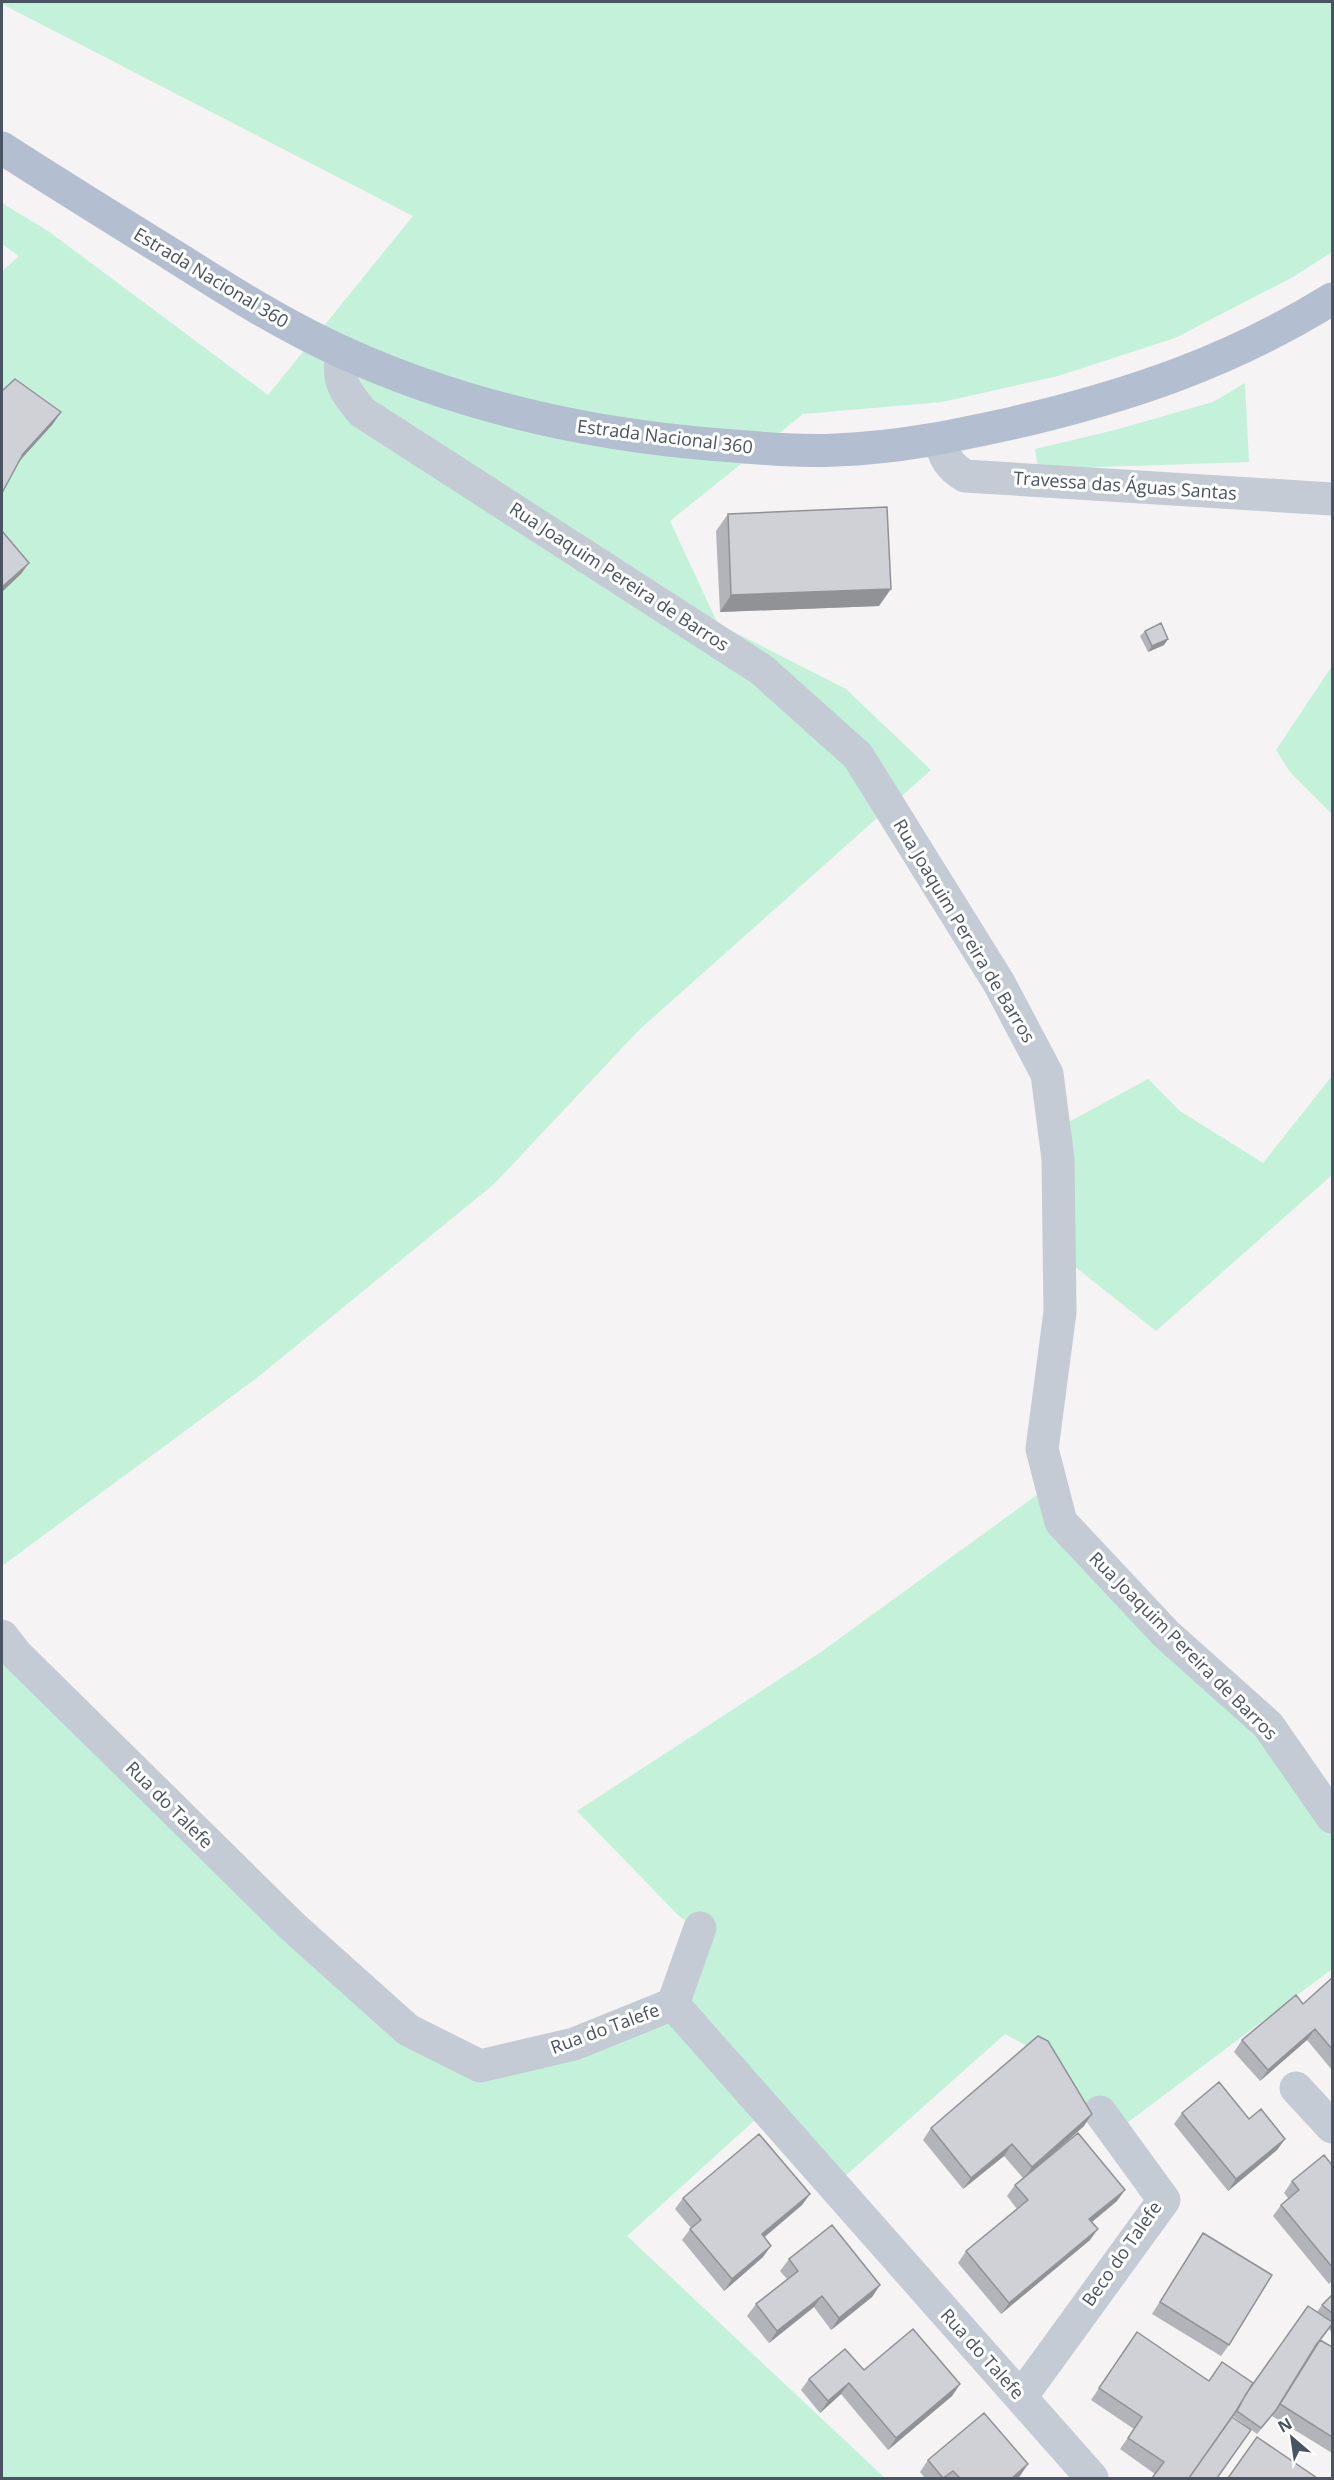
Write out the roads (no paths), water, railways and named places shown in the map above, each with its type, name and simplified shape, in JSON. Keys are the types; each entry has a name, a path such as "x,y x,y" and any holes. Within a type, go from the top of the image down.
{"main road":[{"name":"Estrada Nacional 360","path":"2,148 260,310 342,352 418,382 496,408 632,436 764,449 832,450 891,447 941,439 1056,413 1160,382 1215,361 1332,299"}],"street":[{"name":"Rua Joaquim Pereira de Barros","path":"342,352 339,372 342,386 362,412 762,670 858,756 999,983 1047,1074 1058,1159 1060,1312 1042,1449 1061,1522 1166,1634 1268,1725 1332,1817"},
{"name":"Travessa das Águas Santas","path":"941,439 942,449 951,467 965,476 1332,499"},
{"name":"Rua do Talefe","path":"2,1636 16,1654 293,1927 408,2030 480,2066 574,2044 673,2004 1092,2478"},
{"path":"673,2004 700,1928"},
{"path":"1296,2088 1332,2127"},
{"name":"Beco do Talefe","path":"1021,2397 1164,2200 1100,2112"}]}
